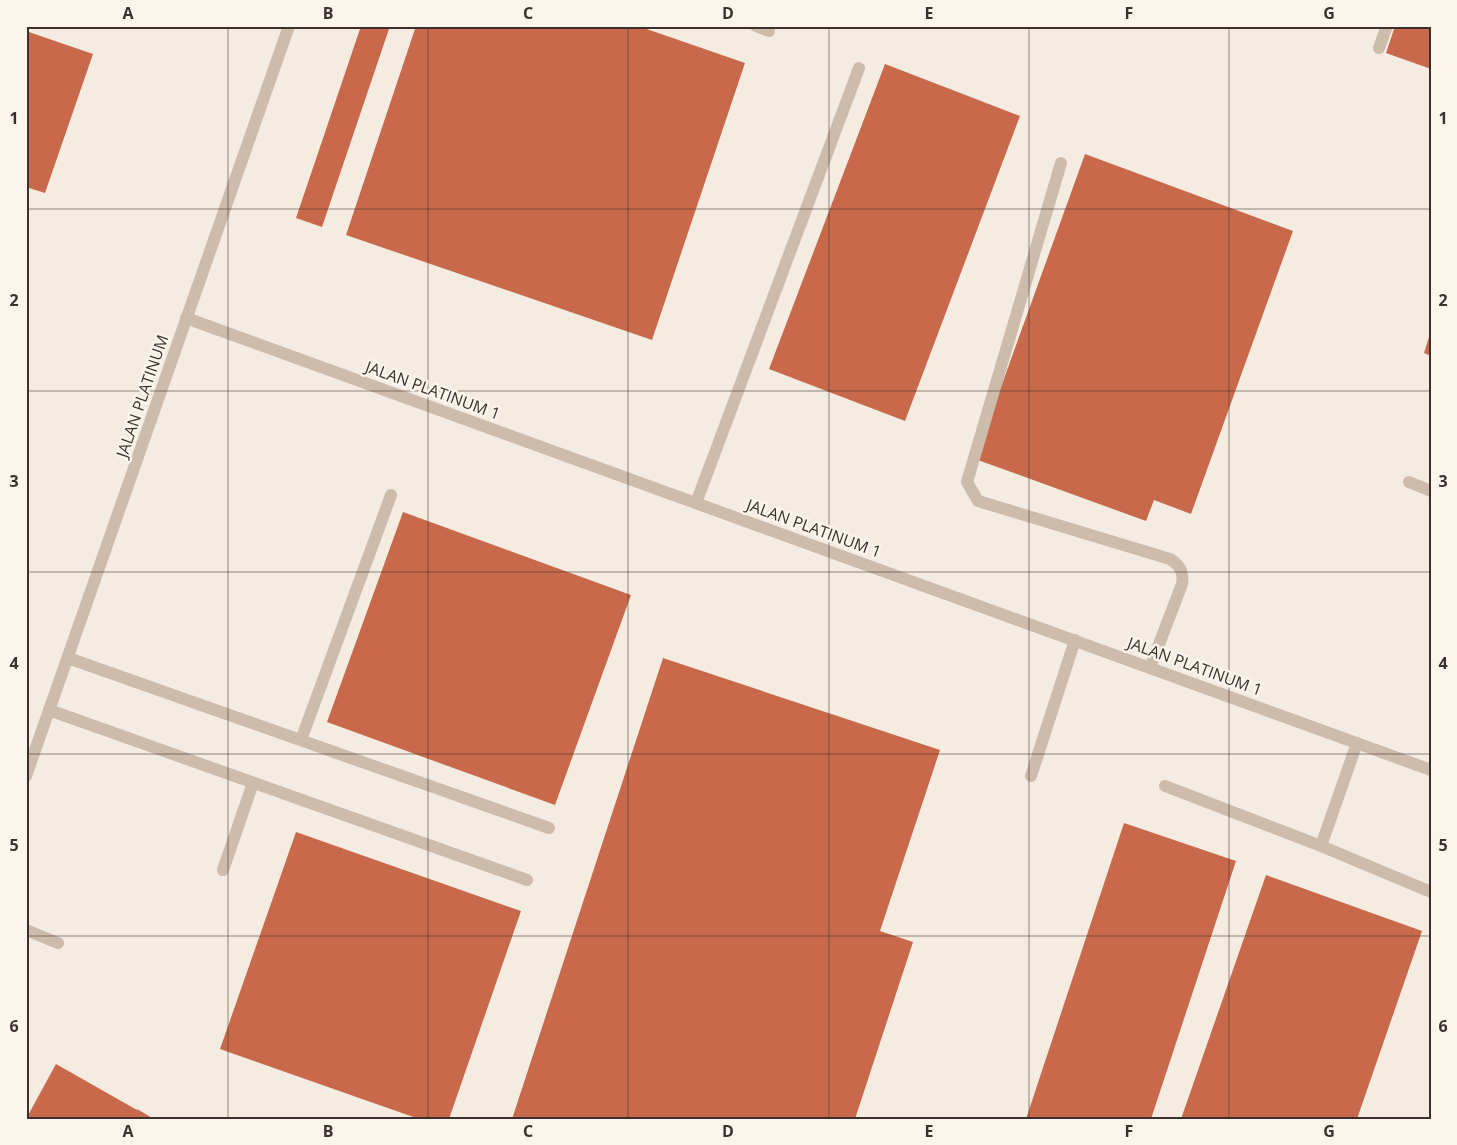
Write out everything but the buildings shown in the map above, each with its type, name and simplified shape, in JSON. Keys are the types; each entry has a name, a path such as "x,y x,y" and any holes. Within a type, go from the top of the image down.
{"street":[{"name":"JALAN PLATINUM","path":"26,776 288,26"},
{"path":"756,26 769,30"},
{"path":"1379,48 1387,26"},
{"path":"696,503 859,68"},
{"path":"1061,163 968,482 978,501 1170,559 1176,563 1181,569 1182,584 1150,668"},
{"name":"JALAN PLATINUM 1","path":"186,318 1431,770"},
{"path":"1408,482 1431,491"},
{"path":"301,740 391,495"},
{"path":"1031,776 1075,640"},
{"path":"68,658 549,828"},
{"path":"49,710 527,880"},
{"path":"1321,846 1357,743"},
{"path":"223,870 253,783"},
{"path":"1165,786 1321,846 1431,892"},
{"path":"26,930 58,943"}]}
